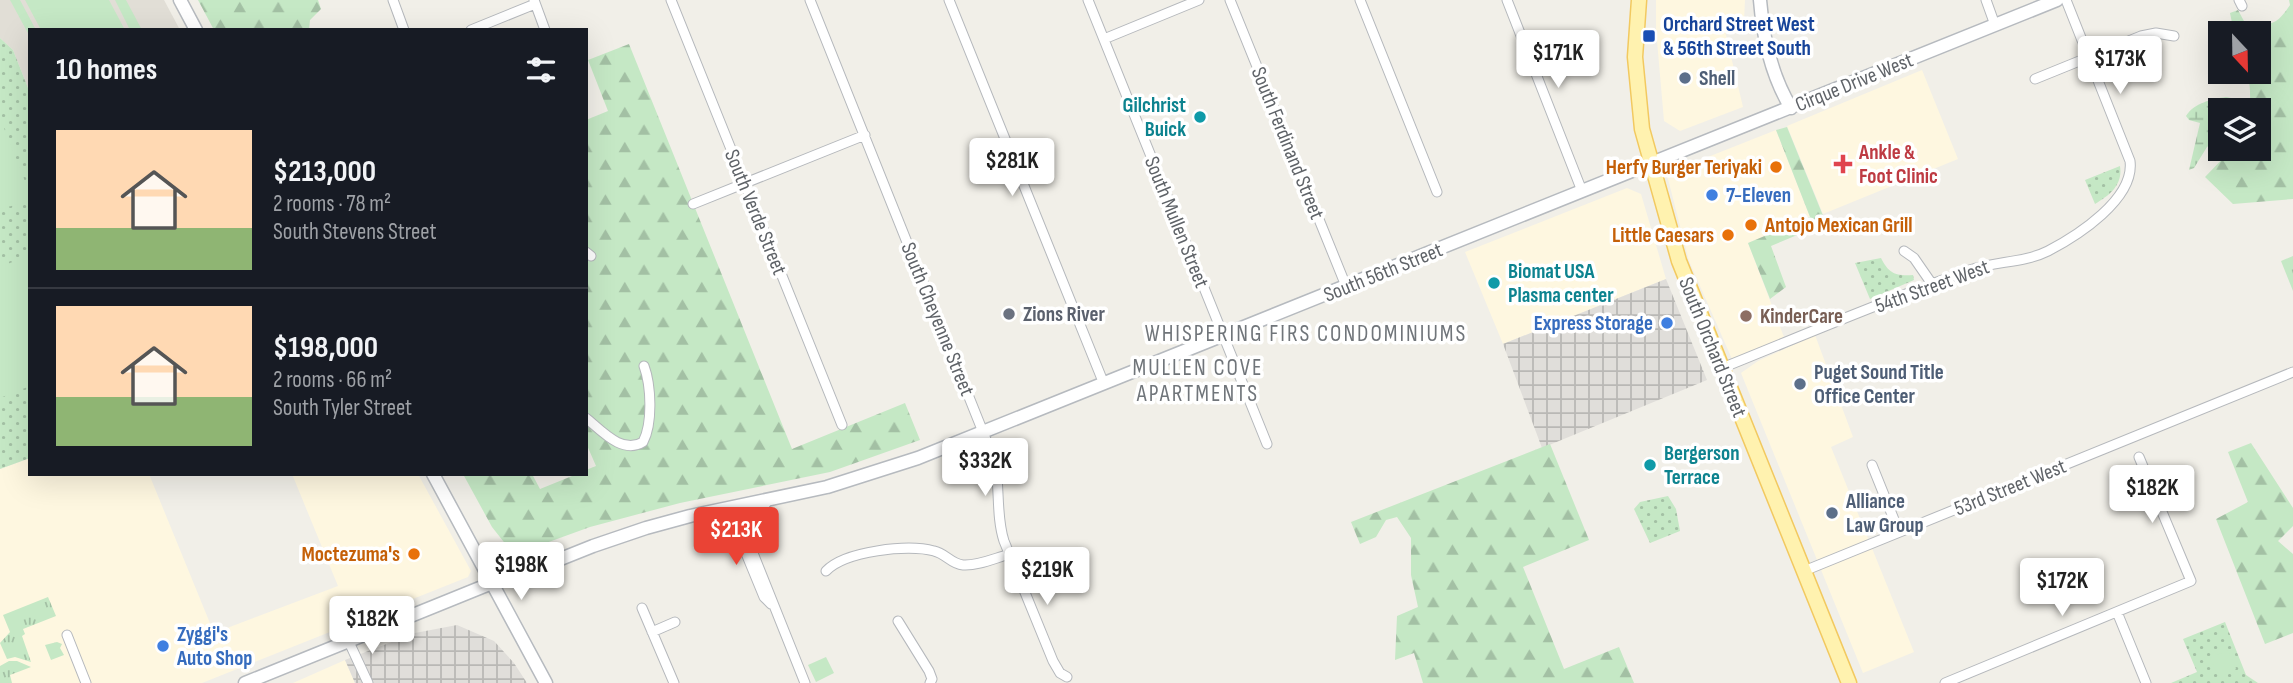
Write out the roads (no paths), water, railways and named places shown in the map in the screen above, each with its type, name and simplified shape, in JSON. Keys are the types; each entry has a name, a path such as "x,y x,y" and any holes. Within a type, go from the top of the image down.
{"main road":[{"path":"180,0 195,28"},
{"name":"South Orchard Street","path":"1639,0 1635,47 1642,129 1682,271 1849,683"},
{"path":"1760,0 1763,30 1773,68 1791,108"},
{"name":"Cirque Drive West","path":"1650,163 2057,0"},
{"name":"South 56th Street","path":"245,683 492,583 518,576 629,533 874,473 984,432 1650,163"},
{"path":"434,476 545,683"}],"street":[{"path":"393,0 403,28"},
{"name":"South Verde Street","path":"671,0 842,425"},
{"name":"South Cheyenne Street","path":"810,0 995,462 1000,486 1001,529 1010,554 1053,661 1059,673 1067,677"},
{"path":"949,0 1104,384"},
{"name":"South Mullen Street","path":"1088,0 1267,444"},
{"path":"1104,39 1199,0"},
{"name":"South Ferdinand Street","path":"1230,0 1346,286"},
{"path":"1360,0 1437,192"},
{"path":"1507,0 1582,191"},
{"path":"1986,0 1995,25"},
{"path":"2066,0 2088,57"},
{"path":"476,28 535,2 544,28"},
{"path":"2035,79 2149,34 2174,36"},
{"name":"54th Street West","path":"1722,368 1932,284 1986,265 2023,260 2044,253 2101,214 2116,201 2131,172 2130,161 2088,57"},
{"path":"694,204 865,135"},
{"path":"1904,251 1914,258 1932,284"},
{"path":"588,420 620,444 633,447 643,442 648,426 650,388 644,366"},
{"name":"53rd Street West","path":"1804,570 2293,372"},
{"path":"1945,683 2191,581 2139,457"},
{"path":"1872,465 1899,532"},
{"path":"769,499 753,521 748,537 772,605 805,683"},
{"path":"713,511 736,529 764,597 772,605"},
{"path":"826,571 836,564 878,550 933,550 964,565 1010,554"},
{"path":"642,608 674,683"},
{"path":"2117,612 2146,683"},
{"path":"898,621 927,667 932,682"},
{"path":"652,632 675,622"},
{"path":"67,635 86,683"},
{"path":"349,642 368,683"}],"place":[{"name":"Orchard Street West & 56th Street South","path":"1649,36"},
{"name":"Shell","path":"1685,78"},
{"name":"Gilchrist Buick","path":"1200,117"},
{"name":"Ankle & Foot Clinic","path":"1843,164"},
{"name":"Herfy Burger Teriyaki","path":"1776,167"},
{"name":"7-Eleven","path":"1712,195"},
{"name":"Antojo Mexican Grill","path":"1751,225"},
{"name":"Little Caesars","path":"1728,235"},
{"name":"Biomat USA Plasma center","path":"1494,283"},
{"name":"Zions River","path":"1009,314"},
{"name":"KinderCare","path":"1746,316"},
{"name":"Express Storage","path":"1667,323"},
{"name":"Puget Sound Title Office Center","path":"1800,384"},
{"name":"Bergerson Terrace","path":"1650,465"},
{"name":"Alliance Law Group","path":"1832,513"},
{"name":"Moctezuma's","path":"414,554"},
{"name":"Zyggi's Auto Shop","path":"163,646"}],"district":[{"name":"WHISPERING FIRS CONDOMINIUMS","path":"1306,333"},
{"name":"MULLEN COVE APARTMENTS","path":"1198,380"}]}
